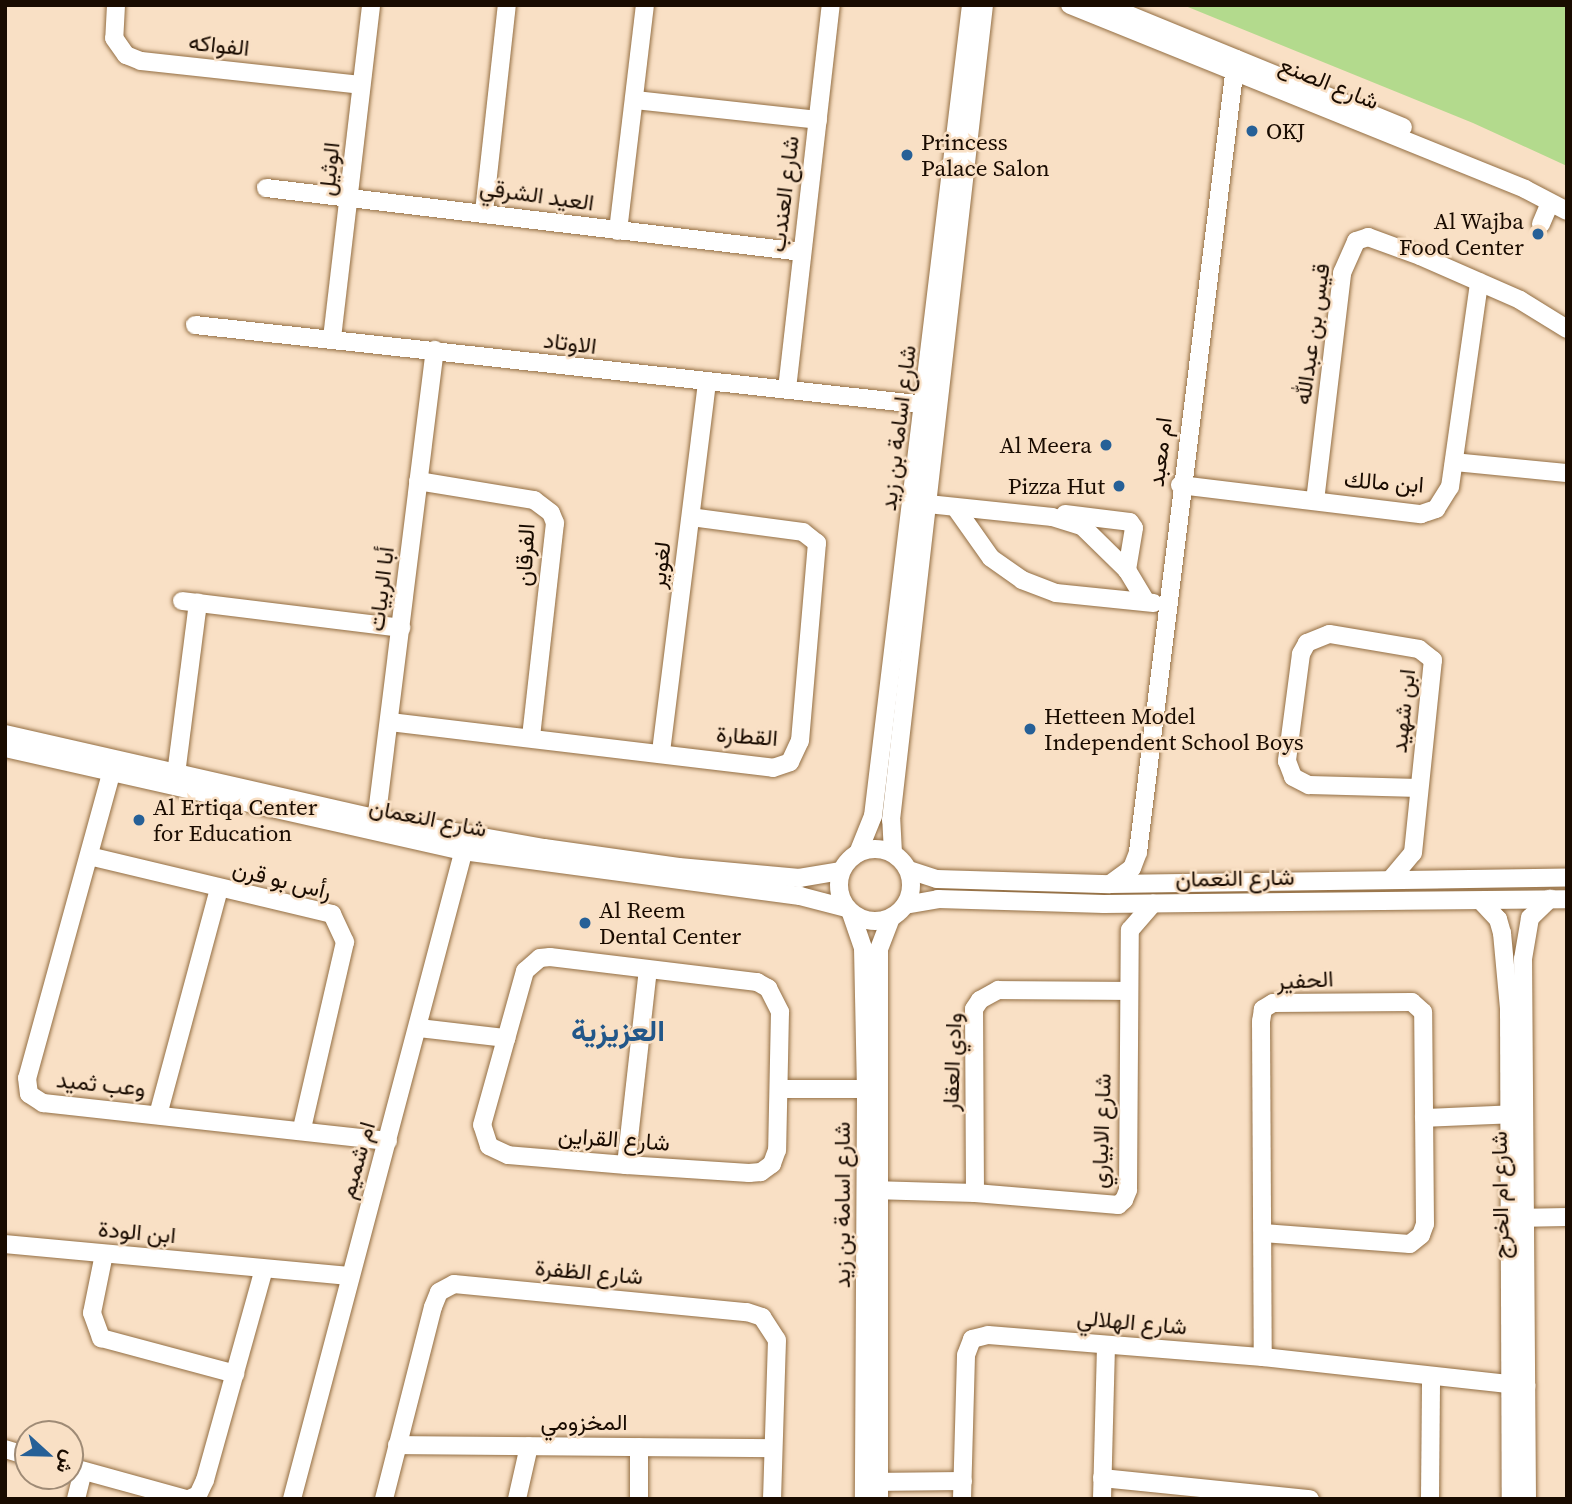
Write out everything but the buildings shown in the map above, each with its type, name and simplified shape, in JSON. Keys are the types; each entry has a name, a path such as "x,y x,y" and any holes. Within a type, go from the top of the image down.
{"street":[{"name":"الفواكه","path":"116,5 114,38 126,55 141,61 361,85"},
{"name":"الوثيل","path":"332,338 351,200 371,5"},
{"path":"484,212 507,5"},
{"path":"618,230 645,5"},
{"name":"شارع اسامة بن زيد","path":"893,853 891,820 928,503 932,406 971,5"},
{"name":"شارع اسامة بن زيد","path":"858,853 873,816 932,406 984,5"},
{"name":"شارع الصنع","path":"1070,5 1234,64"},
{"name":"شارع الصنع","path":"1105,5 1234,64 1558,200 1567,211"},
{"name":"شارع العندب","path":"787,389 818,120 827,6"},
{"name":"ام معبد","path":"1110,884 1127,874 1138,852 1180,485 1234,64"},
{"path":"635,100 818,120"},
{"name":"العيد الشرقي","path":"266,188 802,252"},
{"path":"1541,224 1558,200"},
{"name":"قيس بن عبدالله","path":"1315,501 1342,273 1356,241 1368,237 1387,242 1479,282 1567,328"},
{"name":"ابن مالك","path":"1180,485 1421,514 1436,509 1444,498 1454,462 1479,282"},
{"name":"الاوتاد","path":"195,325 932,406"},
{"name":"أبا الربيات","path":"375,826 435,350"},
{"name":"لغوير","path":"661,752 707,383"},
{"path":"1454,462 1567,473"},
{"name":"الفرقان","path":"418,481 534,499 551,513 555,523 531,738"},
{"path":"928,503 1052,517 1082,526 1127,570 1146,602"},
{"path":"955,507 991,558 1022,580 1056,593 1167,606"},
{"path":"1052,517 1070,513 1130,523 1133,531 1127,570"},
{"name":"القطارة","path":"390,722 661,752 774,768 790,762 800,741 817,543 803,532 691,517"},
{"path":"174,781 190,602 401,628"},
{"name":"ابن شهيد","path":"1413,853 1434,671 1429,653 1329,634 1307,643 1301,654 1287,761 1293,777 1309,785 1419,789"},
{"name":"شارع النعمان","path":"5,734 113,766 375,826 800,896 849,910"},
{"name":"شارع النعمان","path":"5,748 113,766"},
{"name":"وعب ثميد","path":"113,766 27,1078 29,1094 43,1103 302,1128 388,1141"},
{"name":"شارع النعمان","path":"466,843 799,878 841,871"},
{"name":"ام شميم","path":"292,1499 466,843"},
{"path":"876,848 893,853 909,870 911,888 905,905 891,918 870,921 849,910 839,890 841,871 858,853 876,848"},
{"path":"1138,852 1150,874 1172,884"},
{"path":"1390,880 1413,853 1432,875 1444,880"},
{"name":"رأس بو قرن","path":"89,856 332,914 341,928 345,942 302,1128"},
{"name":"شارع النعمان","path":"909,870 937,879 1110,884 1567,878"},
{"path":"158,1115 219,889"},
{"name":"شارع النعمان","path":"905,905 938,899 1104,904 1558,899"},
{"name":"شارع ام الخرج","path":"1516,1114 1525,932 1530,918 1558,899"},
{"name":"شارع ام الخرج","path":"1481,901 1498,919 1502,933 1509,1008 1516,1114 1519,1386 1527,1499"},
{"path":"1104,904 1130,930 1153,904"},
{"name":"شارع اسامة بن زيد","path":"849,910 863,948 874,1090"},
{"name":"شارع اسامة بن زيد","path":"871,1490 874,1090 879,949 891,918"},
{"name":"شارع الابياري","path":"875,1190 975,1193 1118,1205 1124,1200 1128,1190 1130,930"},
{"name":"شارع القراين","path":"540,958 757,982 768,988 780,1012 777,1150 772,1164 761,1172 508,1155 489,1146 482,1125 506,1038 525,971 540,958"},
{"path":"626,1165 648,970"},
{"name":"وادي العقار","path":"975,1193 974,1009 980,1000 998,990 1128,991"},
{"name":"الحفير","path":"1263,1233 1410,1244 1425,1224 1423,1012 1412,1002 1273,1003 1263,1009 1263,1233 1264,1357"},
{"path":"419,1028 506,1038"},
{"path":"779,1089 874,1090"},
{"path":"1424,1118 1516,1114"},
{"path":"1517,1218 1567,1217"},
{"name":"ابن الودة","path":"5,1244 349,1276"},
{"path":"104,1254 92,1313 101,1338 235,1374"},
{"path":"84,1471 187,1499 198,1494 205,1480 264,1269"},
{"name":"شارع الظفرة","path":"384,1499 433,1307 439,1292 454,1284 747,1312 762,1317 777,1340 771,1448 772,1499"},
{"name":"شارع الهلالي","path":"871,1490 962,1490 965,1355 972,1339 988,1335 1264,1357 1519,1386"},
{"path":"1102,1499 1107,1345"},
{"path":"1430,1499 1431,1377"},
{"name":"شارع ام الخرج","path":"1511,1499 1519,1386"},
{"name":"المخزومي","path":"397,1445 771,1448"},
{"path":"517,1499 529,1446"},
{"path":"639,1447 639,1499"},
{"path":"1102,1478 1310,1499"}],"green space":[{"path":"1183,5 1567,5 1567,166 1473,123"}],"place":[{"name":"OKJ","path":"1252,131"},
{"name":"Princess Palace Salon","path":"907,155"},
{"name":"Al Wajba Food Center","path":"1538,234"},
{"name":"Al Meera","path":"1106,445"},
{"name":"Pizza Hut","path":"1119,486"},
{"name":"Hetteen Model Independent School Boys","path":"1030,729"},
{"name":"Al Ertiqa Center for Education","path":"139,820"},
{"name":"Al Reem Dental Center","path":"585,923"}],"district":[{"name":"العزيزية","path":"618,1031"}]}
